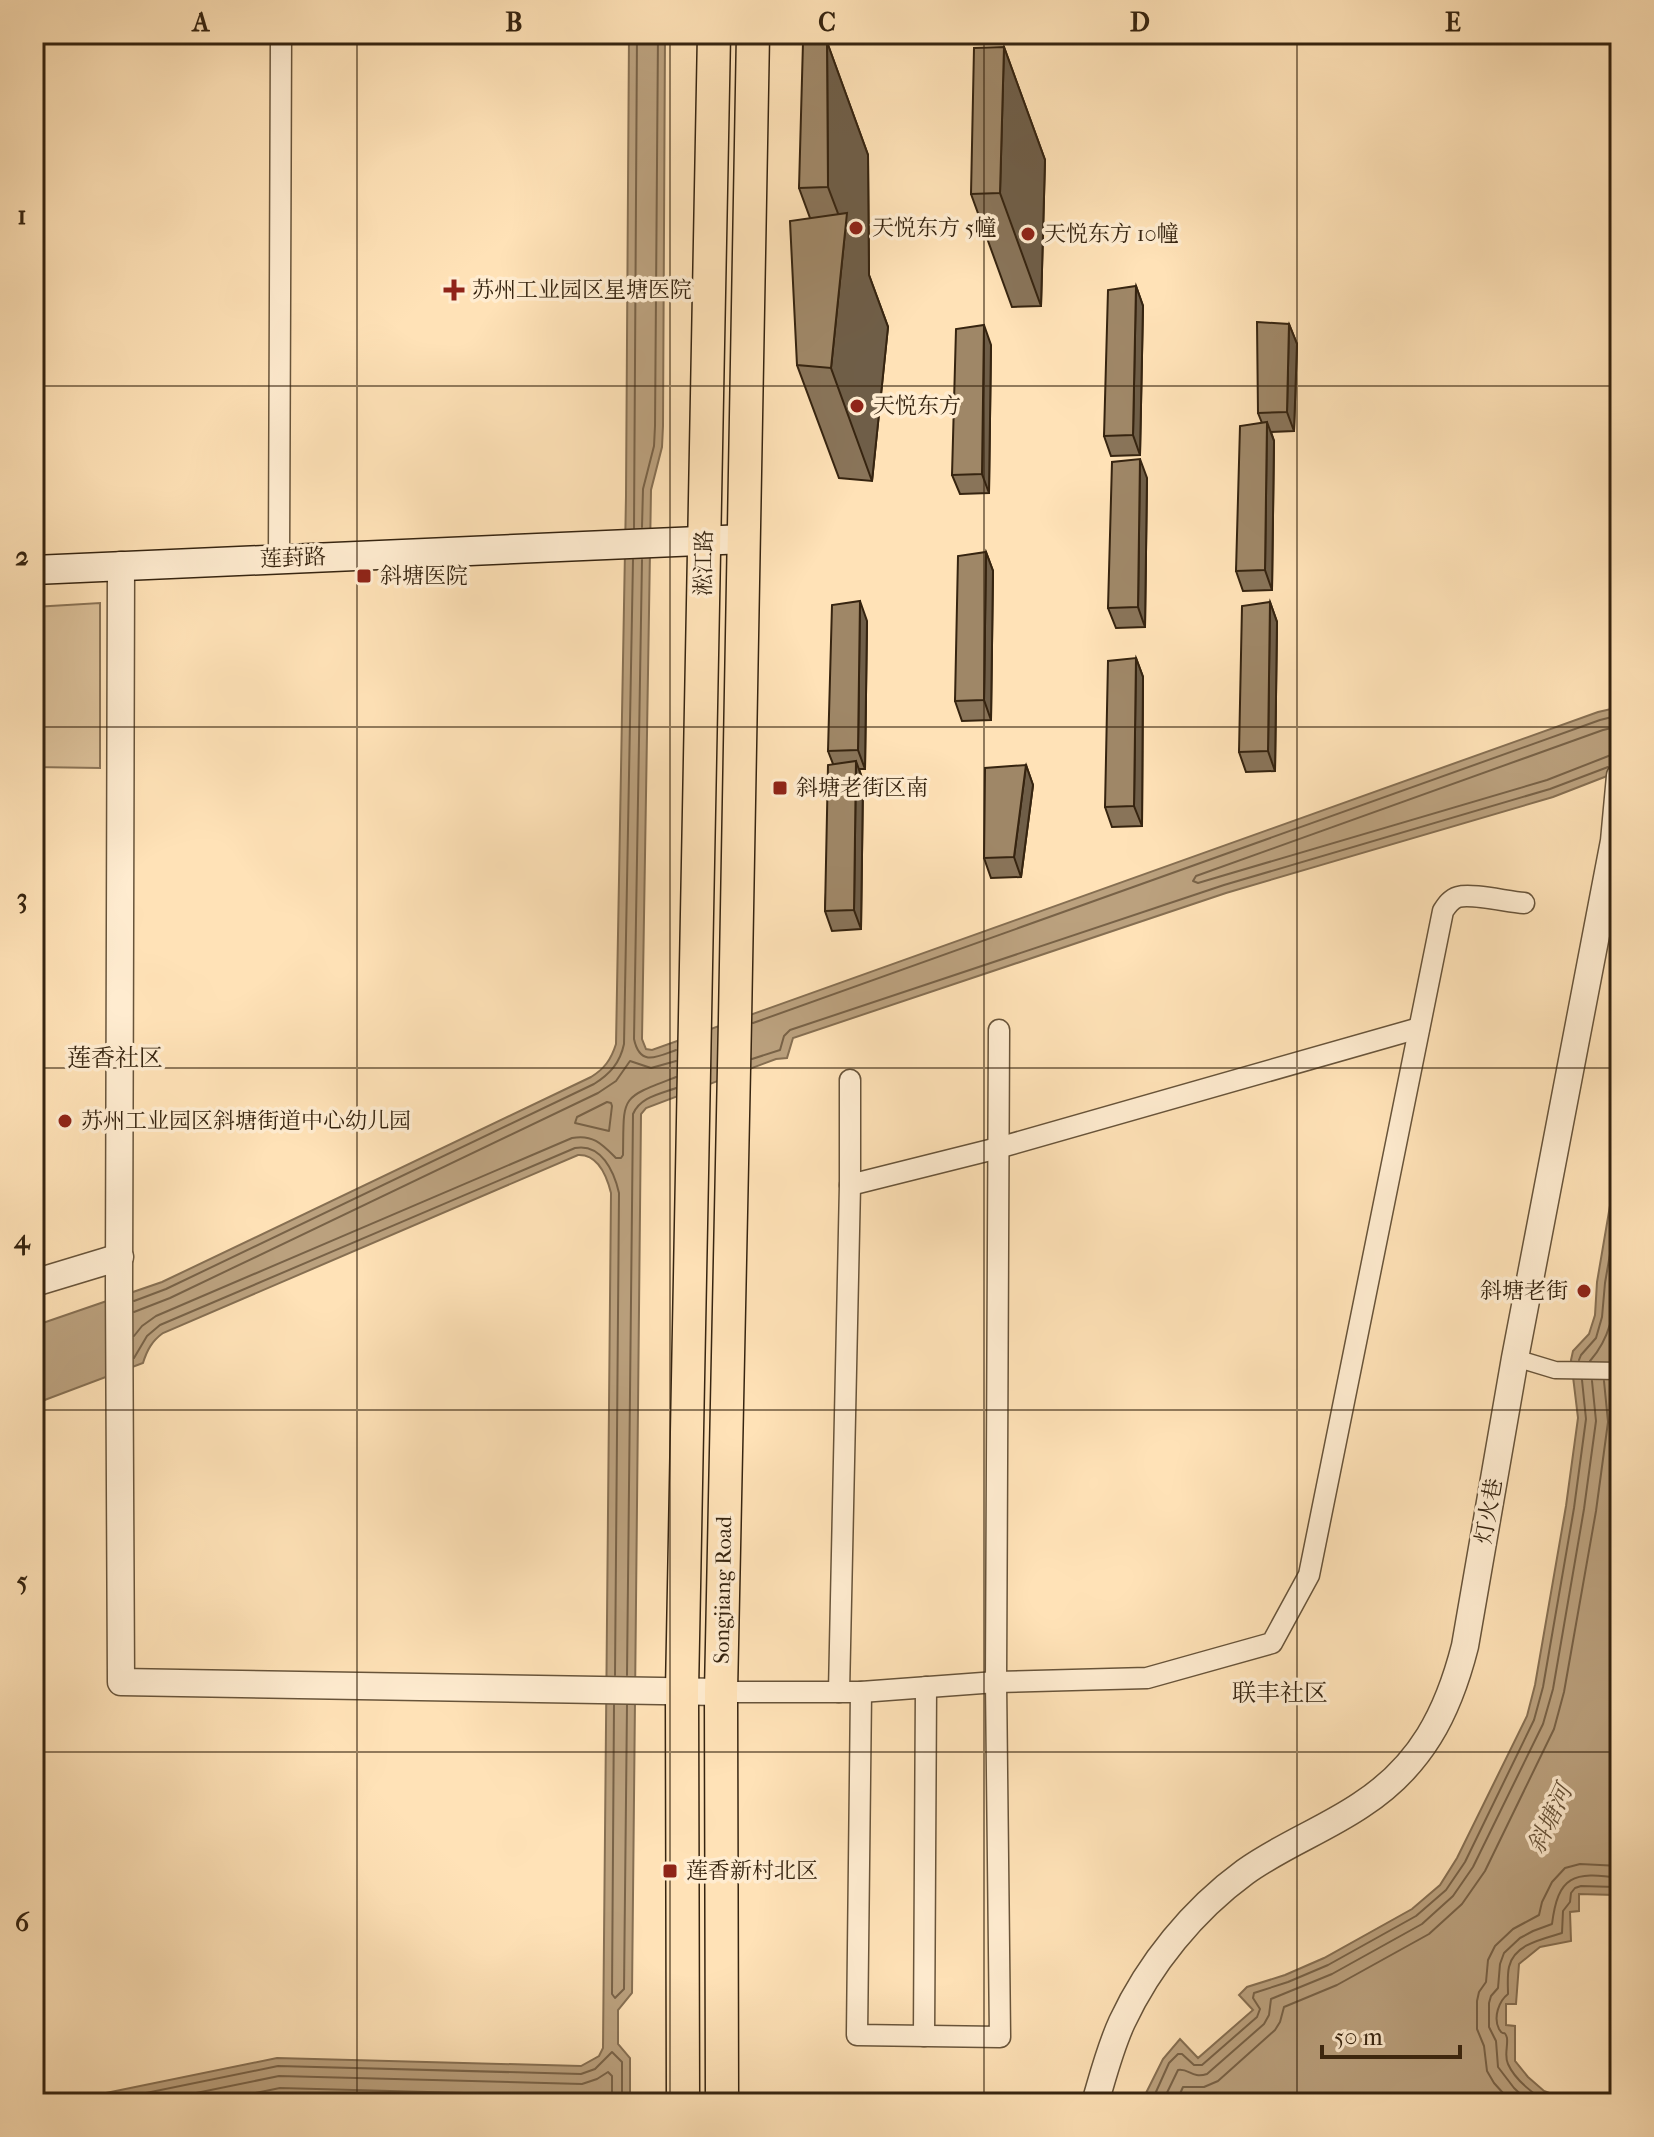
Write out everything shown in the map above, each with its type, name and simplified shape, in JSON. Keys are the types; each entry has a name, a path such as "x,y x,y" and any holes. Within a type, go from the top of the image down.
{"main road":[{"name":"淞江路","path":"694,1092 714,34"},
{"name":"淞江路","path":"733,1077 753,34"},
{"name":"莲葑路","path":"34,570 745,539"},
{"name":"Songjiang Road","path":"722,2103 721,1692 733,1077"},
{"name":"Songjiang Road","path":"683,2103 682,1691 694,1092"}],"street":[{"path":"279,558 281,34"},
{"path":"121,565 121,1682 861,1692 996,1682 1147,1678 1272,1643 1309,1575 1443,911 1458,897 1524,903"},
{"name":"灯火巷","path":"1095,2103 1106,2062 1122,2023 1144,1981 1168,1946 1244,1873 1288,1845 1363,1805 1388,1785 1433,1732 1447,1706 1465,1646 1515,1358 1614,841 1620,776"},
{"path":"850,1185 998,1148 1419,1028"},
{"path":"861,1692 857,2035 1000,2037 996,1682 999,1030"},
{"path":"839,1692 850,1080"},
{"path":"34,1283 120,1257"},
{"path":"1515,1358 1555,1370 1620,1371"},
{"path":"924,2036 926,1687"}],"shaded area":[{"path":"100,603 100,768 34,767 34,607"}],"water":[{"path":"629,34 665,34 663,426 662,447 651,490 642,1039 646,1049 652,1050 1598,712 1620,707 1620,771 1553,797 1226,893 793,1038 787,1058 776,1059 646,1108 641,1114 632,1993 618,2010 618,2044 630,2058 630,2103 57,2103 277,2058 581,2066 599,2056 603,2048 611,1193 596,1162 578,1155 163,1333 150,1346 143,1363 34,1404 34,1326 162,1282 591,1077 612,1055 616,1044 626,496"},
{"name":"斜塘河","path":"1620,1147 1620,1908 1616,1907 1615,1895 1579,1894 1579,1911 1570,1912 1571,1941 1540,1947 1519,1964 1516,2004 1506,2004 1506,2025 1515,2026 1515,2061 1544,2091 1560,2097 1600,2098 1620,2088 1620,2103 1141,2103 1163,2059 1180,2039 1198,2058 1253,2010 1239,1995 1247,1987 1324,1958 1412,1909 1440,1885 1457,1858 1527,1716 1535,1685 1578,1418 1571,1360 1573,1351 1589,1334 1595,1315 1597,1282"}],"building":[{"path":"803,42 827,42 828,187 799,188"},
{"path":"1004,47 1000,193 971,194 974,48"},
{"path":"847,213 831,368 797,365 790,221"},
{"path":"1136,286 1133,435 1104,436 1108,290"},
{"path":"1257,322 1289,324 1287,412 1258,413"},
{"path":"984,325 982,474 952,475 956,329"},
{"path":"1267,422 1265,570 1236,571 1240,426"},
{"path":"1140,459 1138,607 1108,608 1112,462"},
{"path":"986,552 984,700 955,701 958,556"},
{"path":"860,601 858,750 828,751 832,605"},
{"path":"1270,602 1268,751 1239,752 1242,606"},
{"path":"1136,658 1134,806 1105,807 1108,661"},
{"path":"856,761 854,910 825,911 828,765"},
{"path":"1026,765 1014,857 984,858 985,768"}],"place":[{"name":"天悦东方 5幢","path":"856,228"},
{"name":"天悦东方 10幢","path":"1028,234"},
{"name":"苏州工业园区星塘医院","path":"454,290"},
{"name":"天悦东方","path":"857,406"},
{"name":"斜塘医院","path":"364,576"},
{"name":"斜塘老街区南","path":"780,788"},
{"name":"苏州工业园区斜塘街道中心幼儿园","path":"65,1121"},
{"name":"斜塘老街","path":"1584,1291"},
{"name":"莲香新村北区","path":"670,1871"}],"district":[{"name":"莲香社区","path":"115,1058"},
{"name":"联丰社区","path":"1280,1693"}]}
